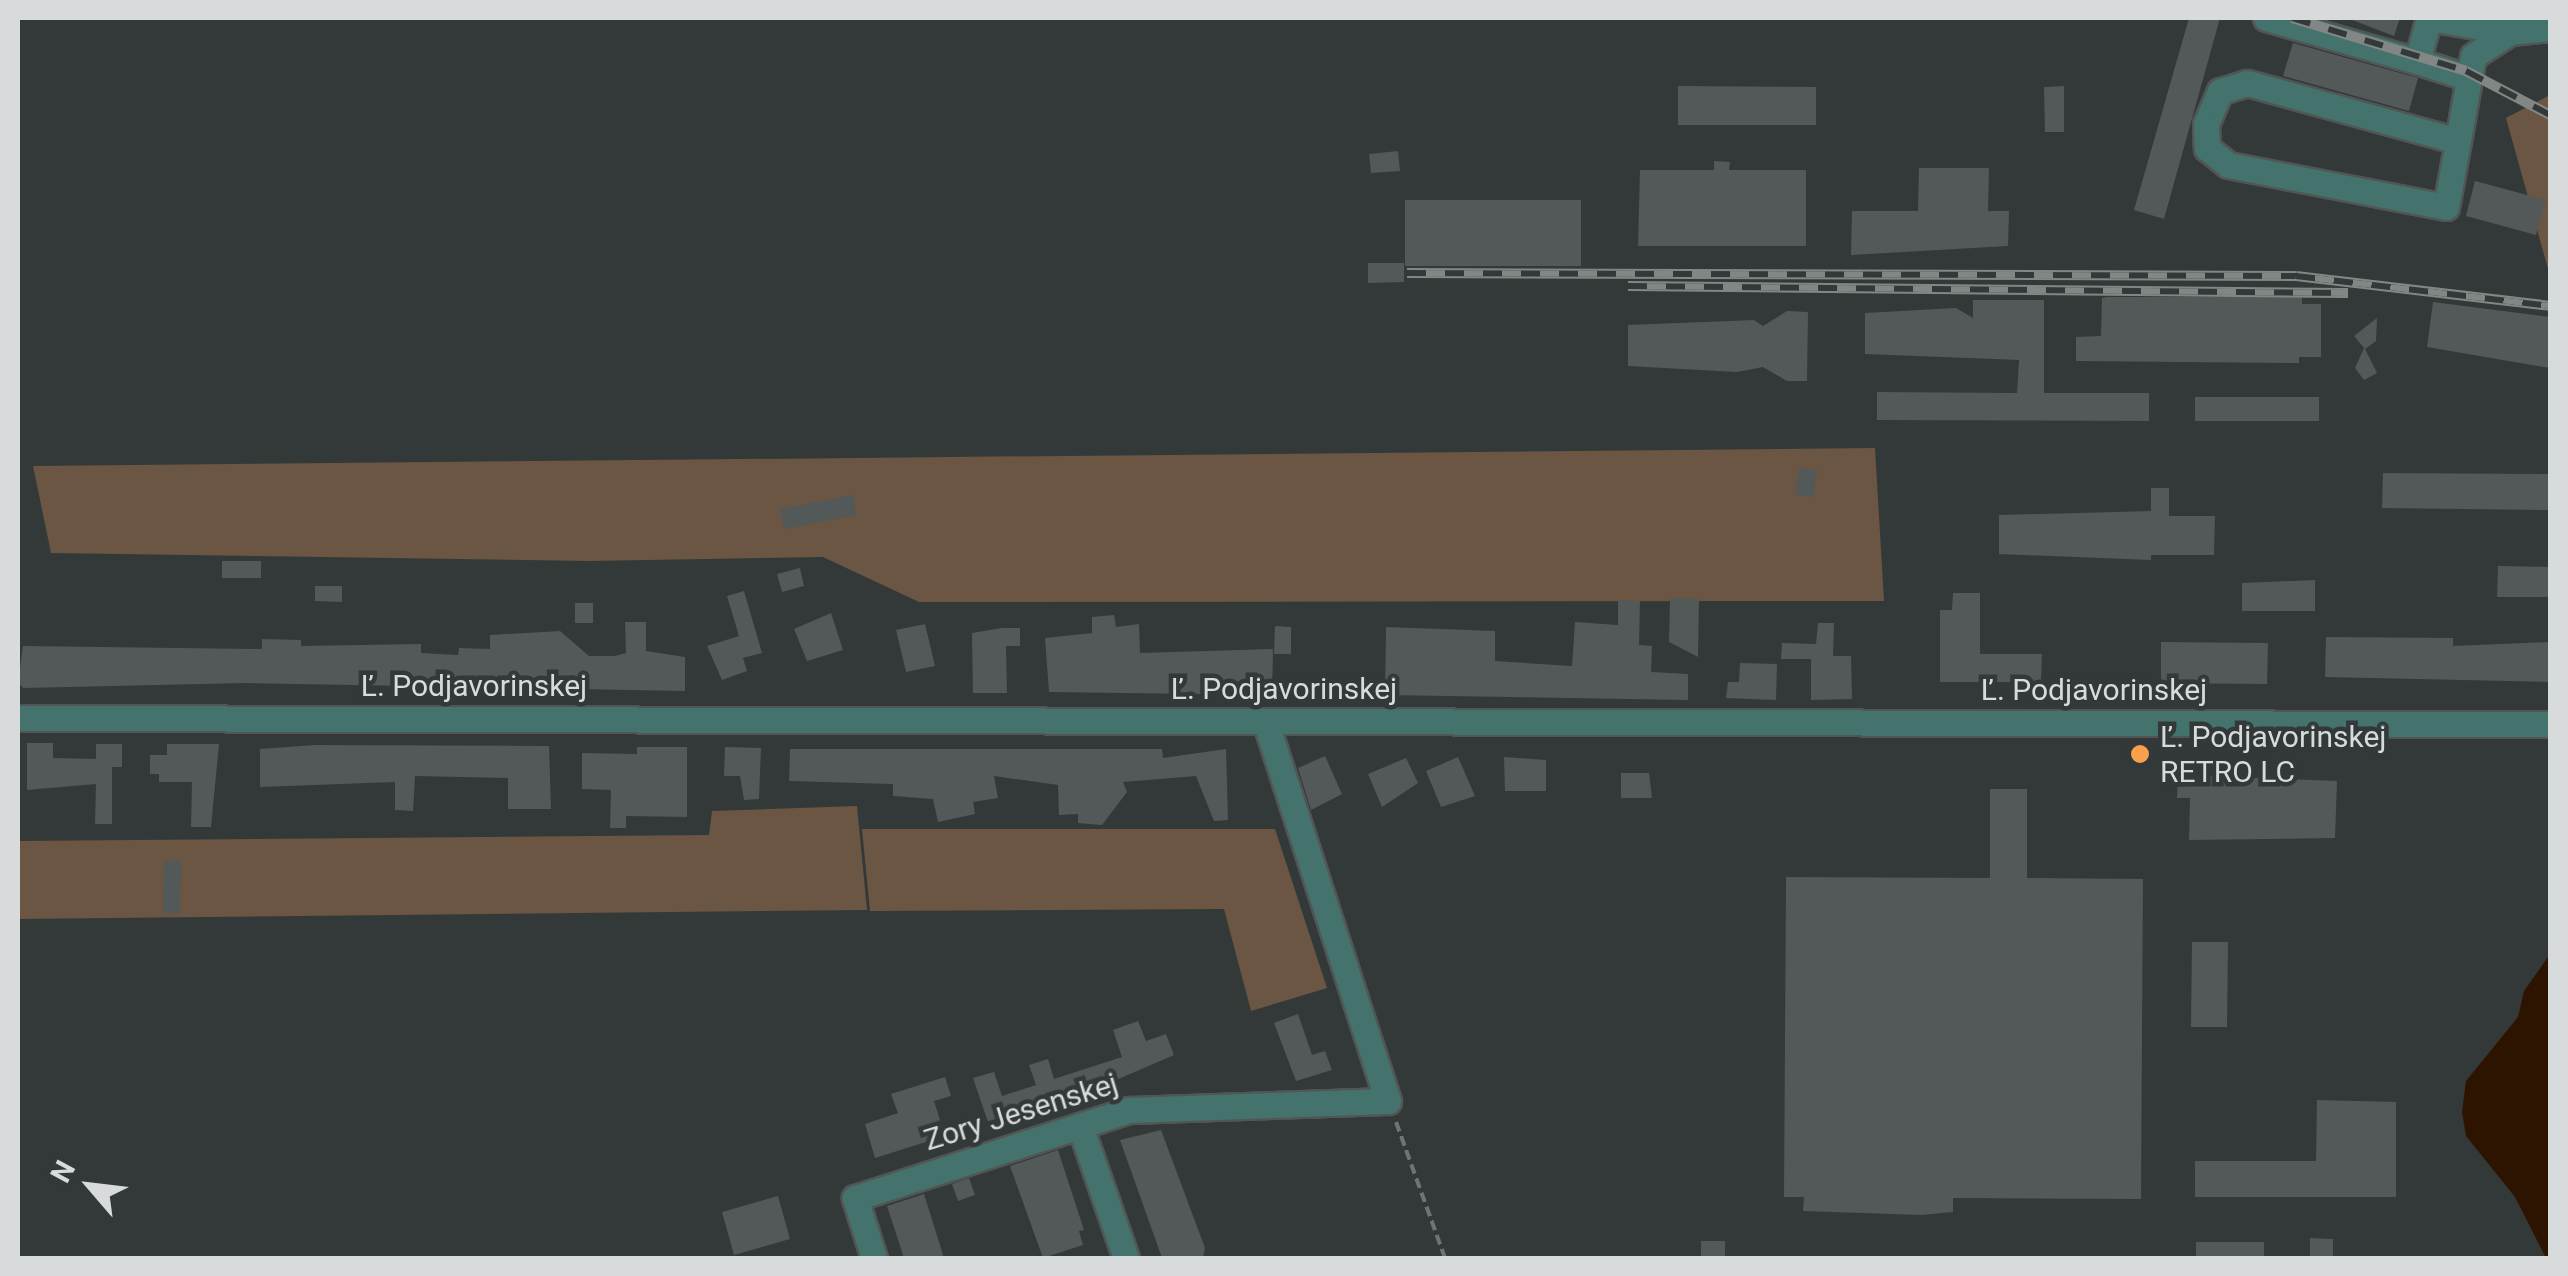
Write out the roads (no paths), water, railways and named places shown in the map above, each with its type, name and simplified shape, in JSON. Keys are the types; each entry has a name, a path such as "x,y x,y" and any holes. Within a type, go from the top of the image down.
{"street":[{"path":"2266,18 2469,78"},
{"path":"2416,61 2429,18 2510,32 2550,28"},
{"path":"2458,141 2248,82 2220,90 2206,124 2207,148 2228,165 2446,207 2458,141 2473,56 2510,32"},
{"name":"Ľ. Podjavorinskej","path":"18,718 2550,724"},
{"name":"Zory Jesenskej","path":"874,1258 855,1198 1129,1110 1388,1101 1266,722"},
{"path":"1080,1126 1126,1258"}],"railway":[{"path":"2292,18 2466,71 2550,115"},
{"path":"1407,273 2296,276 2550,306"},
{"path":"1628,286 2348,293"}],"place":[{"name":"Ľ. Podjavorinskej RETRO LC","path":"2140,754"}]}
